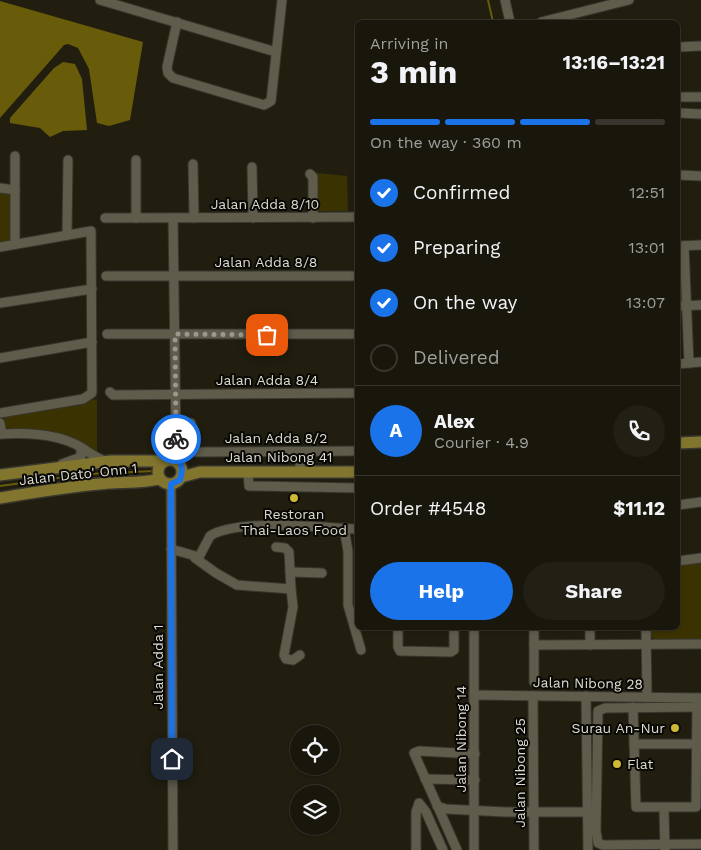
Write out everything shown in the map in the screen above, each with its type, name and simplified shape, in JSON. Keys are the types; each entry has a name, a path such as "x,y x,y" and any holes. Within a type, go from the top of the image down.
{"main road":[{"path":"680,444 701,442"},
{"path":"172,459 181,469 171,484 165,483 160,479 158,470 164,461 172,459"},
{"name":"Jalan Dato' Onn 1","path":"0,474 54,466 164,461"},
{"name":"Jalan Nibong 41","path":"181,469 200,472 355,472"},
{"name":"Jalan Dato' Onn 1","path":"0,498 110,483 148,482 160,479"}],"street":[{"path":"100,0 276,52"},
{"path":"177,22 167,67 168,73 173,78 264,105 271,101 282,0"},
{"path":"505,0 510,20"},
{"path":"549,20 629,0"},
{"path":"680,47 701,46"},
{"path":"680,97 701,97"},
{"path":"680,113 701,114"},
{"path":"15,156 15,244"},
{"path":"67,235 68,160"},
{"path":"136,160 136,218"},
{"path":"193,164 194,218"},
{"path":"252,167 253,218"},
{"path":"310,174 313,177 313,218"},
{"path":"680,175 701,176"},
{"path":"0,188 15,190"},
{"name":"Jalan Adda 8/10","path":"105,218 355,217"},
{"path":"173,218 176,438 181,469"},
{"path":"0,248 91,231 92,393 89,396 0,413"},
{"path":"689,363 682,306 681,246 701,245"},
{"name":"Jalan Adda 8/8","path":"106,276 355,276"},
{"path":"0,303 92,289"},
{"path":"682,306 701,305"},
{"path":"107,334 355,334"},
{"path":"0,358 92,342"},
{"path":"680,364 701,362"},
{"name":"Jalan Adda 8/4","path":"110,392 113,395 355,392"},
{"path":"0,422 1,434 48,436 82,448 97,458 111,462"},
{"name":"Jalan Adda 8/2","path":"176,423 191,423 190,446 196,452 355,451"},
{"path":"164,461 172,451 176,438"},
{"path":"54,466 81,457 82,448"},
{"path":"300,452 300,472"},
{"path":"248,472 249,486 355,488"},
{"name":"Jalan Adda 1","path":"171,484 173,850"},
{"path":"680,505 701,502"},
{"path":"196,558 201,555 210,536 223,530 302,525 355,529"},
{"path":"344,528 348,551 348,605 355,629"},
{"path":"276,547 288,550 293,608 284,655 286,659 293,660 300,655"},
{"path":"171,549 196,558 216,573 237,585 291,589"},
{"path":"680,561 701,558"},
{"path":"290,572 322,573"},
{"path":"355,630 361,650"},
{"path":"398,630 398,647 400,651 451,652 454,650 454,630"},
{"name":"Jalan Nibong 14","path":"474,630 474,850"},
{"path":"534,630 534,682"},
{"path":"590,630 590,645"},
{"path":"646,630 647,697"},
{"path":"534,645 701,644"},
{"name":"Jalan Nibong 28","path":"474,695 647,697 699,702"},
{"name":"Jalan Nibong 25","path":"533,696 534,850"},
{"path":"586,696 588,850"},
{"path":"633,708 636,807 693,808 698,805 699,702 633,708 605,708 598,711 597,839 603,845 665,848 701,844"},
{"path":"634,744 698,744"},
{"path":"457,850 414,756 415,751 475,754"},
{"path":"425,779 475,780"},
{"path":"416,850 416,812 419,803 426,812 443,850"},
{"path":"437,806 446,809 475,811 588,812"},
{"path":"664,808 665,848"}],"shaded area":[{"path":"0,1 143,42 130,120 109,126 97,123 89,69 78,48 68,44 64,45 0,118"},
{"path":"63,62 75,64 82,79 87,130 63,131 50,137 40,128 10,123 10,118 54,68"},
{"path":"317,173 347,176 348,211 316,211"},
{"path":"0,192 11,195 11,238 8,242 0,244"},
{"path":"97,399 97,454 91,450 5,427 4,419 7,415"},
{"path":"701,563 701,641 656,640 650,636 650,630 680,630 680,565"}],"waterway":[{"path":"488,0 493,20"},
{"path":"0,486 87,474 155,471"}],"way so far":[{"path":"176,439 175,334 267,335"}],"place":[{"name":"Restoran Thai-Laos Food","path":"294,498"},
{"name":"Surau An-Nur","path":"675,728"},
{"name":"Flat","path":"617,764"}],"route":[{"path":"172,759 171,484 180,480 182,470 179,463 176,439"}]}
